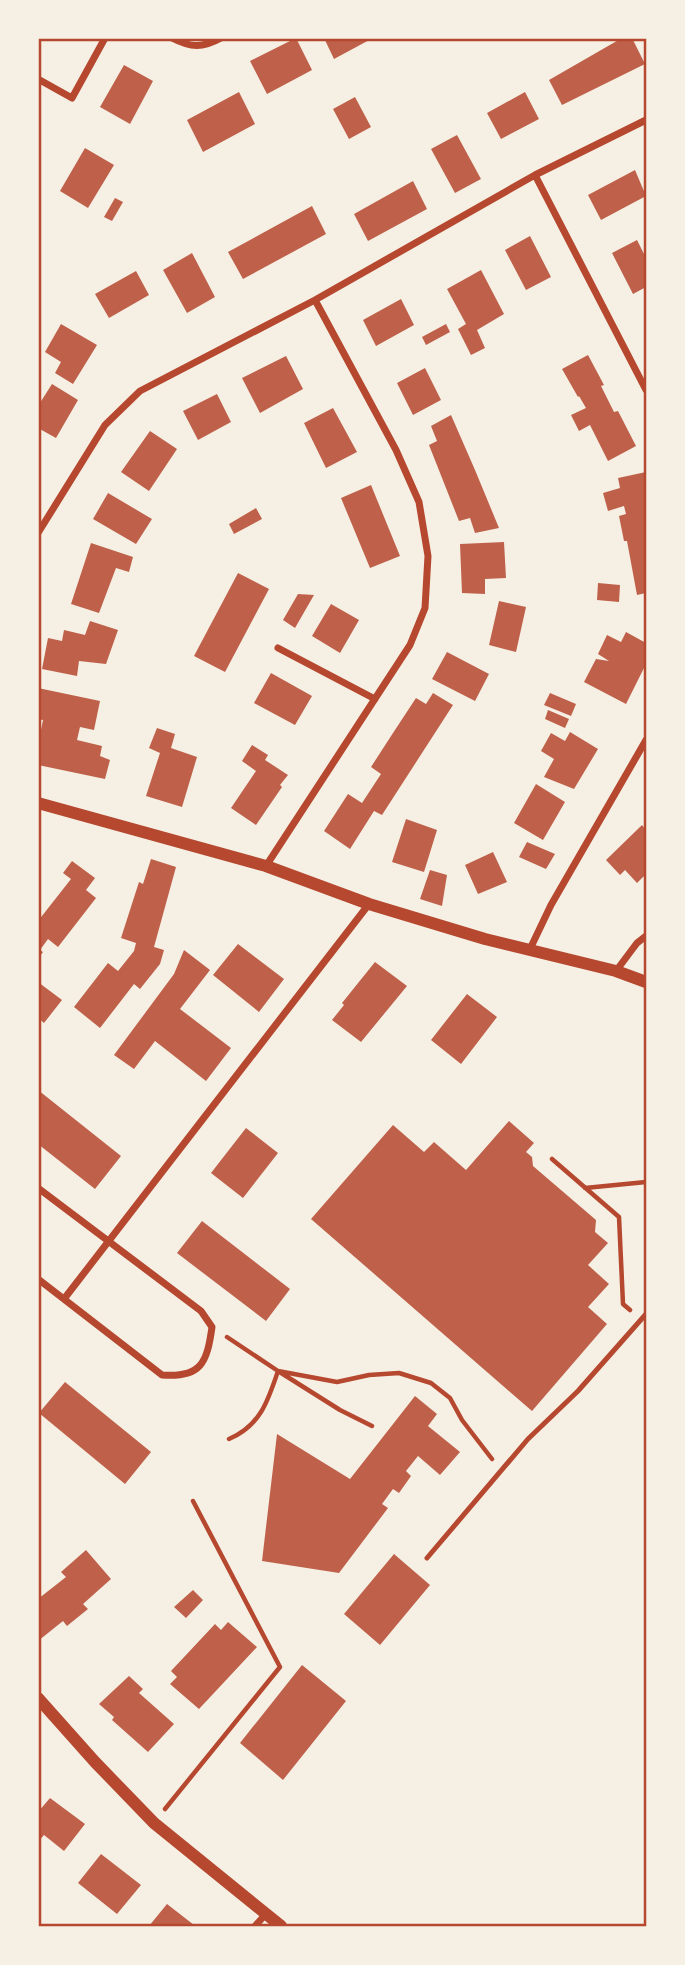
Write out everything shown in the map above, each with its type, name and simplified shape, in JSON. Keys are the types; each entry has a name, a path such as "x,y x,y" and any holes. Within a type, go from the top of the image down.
{"street":[{"path":"38,79 72,98 104,38"},
{"path":"172,38 187,46 201,47 221,38"},
{"path":"38,533 105,425 140,391 315,300 535,175 646,120"},
{"path":"535,175 646,390"},
{"path":"266,866 410,645 425,608 428,556 419,502 396,450 315,300"},
{"path":"278,648 375,699"},
{"path":"530,949 551,905 646,740"},
{"path":"38,803 266,866 369,904 485,939 615,971 646,982"},
{"path":"64,1299 369,904"},
{"path":"615,971 646,936"},
{"path":"38,1188 201,1311 212,1327 209,1352 196,1370 183,1376 162,1375 38,1279"},
{"path":"38,1698 154,1823 281,1927"},
{"path":"256,1927 266,1914"}],"lane":[{"path":"428,1558 528,1439 578,1391 646,1314"}],"path":[{"path":"552,1159 619,1217 623,1304 640,1321"},
{"path":"585,1188 646,1182"},
{"path":"212,1327 340,1410 372,1426"},
{"path":"278,1371 337,1382 369,1375 399,1373 431,1382 450,1398 462,1420 501,1471"},
{"path":"229,1439 244,1433 266,1407 278,1371"},
{"path":"154,1823 280,1667 193,1501"}],"building":[{"path":"296,38 312,70 267,94 250,61"},
{"path":"324,38 373,38 334,59"},
{"path":"622,38 632,38 645,64 562,105 549,80"},
{"path":"124,65 153,81 130,124 100,107"},
{"path":"239,92 255,124 203,152 187,120"},
{"path":"525,92 539,119 501,139 487,113"},
{"path":"355,97 371,127 349,139 333,109"},
{"path":"457,135 481,179 455,193 431,149"},
{"path":"85,148 114,165 88,208 60,191"},
{"path":"635,170 646,196 601,220 588,195"},
{"path":"413,181 427,209 368,241 354,214"},
{"path":"115,198 123,202 112,221 104,217"},
{"path":"312,206 326,234 243,279 228,252"},
{"path":"530,236 551,277 526,290 505,250"},
{"path":"637,240 646,258 646,287 633,294 612,253"},
{"path":"192,253 215,297 187,313 163,270"},
{"path":"481,270 504,314 477,330 485,348 471,355 458,329 466,324 447,289"},
{"path":"136,271 149,295 109,318 95,294"},
{"path":"401,299 414,325 376,346 363,320"},
{"path":"61,324 97,345 73,384 55,373 61,362 45,352"},
{"path":"446,324 450,332 426,345 422,337"},
{"path":"588,355 604,385 601,386 614,412 618,411 636,446 608,461 590,425 579,431 571,415 586,408 562,369"},
{"path":"286,356 303,389 260,413 242,378"},
{"path":"425,368 441,400 413,415 397,383"},
{"path":"52,384 78,400 56,438 38,428 38,406"},
{"path":"217,394 231,422 198,440 183,411"},
{"path":"333,408 357,452 326,468 304,423"},
{"path":"451,415 499,528 475,533 470,518 459,521 429,445 437,441 431,426"},
{"path":"150,431 177,449 149,491 121,472"},
{"path":"646,472 646,593 637,595 627,541 624,541 619,516 626,514 624,506 608,511 603,493 620,488 618,478"},
{"path":"371,485 400,556 370,568 341,498"},
{"path":"108,493 152,519 136,544 93,519"},
{"path":"256,508 262,519 234,534 229,524"},
{"path":"504,542 506,578 485,579 485,594 462,593 460,544"},
{"path":"91,543 133,557 129,572 116,568 99,613 71,604"},
{"path":"238,573 269,589 225,672 194,656"},
{"path":"598,583 620,585 619,602 597,600"},
{"path":"298,594 314,595 295,628 283,620"},
{"path":"499,601 526,607 516,652 489,645"},
{"path":"331,604 359,620 340,653 312,636"},
{"path":"90,621 118,630 106,664 79,661 77,676 42,669 48,638 62,641 64,630 85,635"},
{"path":"626,632 646,643 646,664 626,704 584,682 596,659 609,661 598,654 607,635 621,642"},
{"path":"447,652 489,674 475,701 432,679"},
{"path":"271,673 312,696 295,725 254,703"},
{"path":"38,688 100,701 94,730 80,727 77,740 102,746 100,756 110,760 105,779 38,765 38,745 43,720 38,719"},
{"path":"433,693 453,705 382,815 374,811 350,849 324,831 348,794 362,803 381,774 371,767 416,698 426,704"},
{"path":"550,693 576,704 571,716 544,705"},
{"path":"548,710 569,719 565,728 545,719"},
{"path":"157,728 175,734 171,748 197,757 182,807 146,796 160,753 149,748"},
{"path":"570,732 598,749 574,789 544,777 554,759 541,751 551,733 565,741"},
{"path":"252,745 268,755 265,760 288,775 256,825 231,808 256,771 242,761"},
{"path":"536,784 565,802 543,840 514,823"},
{"path":"406,819 437,830 424,872 392,862"},
{"path":"642,825 646,830 646,874 637,883 625,870 620,875 606,860"},
{"path":"527,842 555,854 546,869 519,857"},
{"path":"493,852 507,882 478,894 465,865"},
{"path":"151,859 176,867 154,947 164,950 160,964 140,989 134,984 100,1028 74,1007 108,963 118,971 134,951 136,943 121,938 139,882 143,884"},
{"path":"72,861 95,878 86,890 96,898 58,947 48,939 40,950 43,952 38,959 38,921 71,879 63,873"},
{"path":"430,870 447,875 442,906 420,899"},
{"path":"238,944 284,979 259,1012 213,975"},
{"path":"184,950 210,970 180,1009 231,1048 206,1081 155,1041 134,1069 114,1055 174,974"},
{"path":"375,962 407,986 361,1042 332,1020"},
{"path":"38,982 62,1000 44,1023 38,1018"},
{"path":"467,994 497,1017 461,1064 431,1040"},
{"path":"38,1090 121,1156 95,1189 38,1144"},
{"path":"509,1121 534,1143 526,1152 532,1157 533,1166 596,1220 595,1232 608,1243 588,1265 609,1284 588,1307 607,1324 532,1411 311,1219 393,1125 424,1152 434,1142 466,1170"},
{"path":"246,1128 278,1153 243,1198 211,1173"},
{"path":"202,1221 290,1289 266,1321 177,1253"},
{"path":"65,1382 151,1452 125,1484 39,1413"},
{"path":"415,1396 437,1414 428,1426 460,1452 440,1475 418,1456 406,1471 411,1476 399,1493 393,1489 382,1504 388,1508 339,1573 262,1561 277,1434 350,1479"},
{"path":"86,1550 111,1579 83,1604 88,1609 67,1626 63,1621 38,1641 38,1599 66,1577 61,1572"},
{"path":"394,1554 430,1585 380,1645 344,1614"},
{"path":"193,1590 203,1600 186,1618 174,1607"},
{"path":"228,1622 257,1647 199,1709 170,1684 177,1677 171,1671 215,1624 221,1630"},
{"path":"302,1665 346,1701 283,1780 240,1743"},
{"path":"129,1676 143,1689 139,1693 174,1724 148,1752 112,1720 114,1717 99,1704"},
{"path":"50,1798 85,1824 64,1851 44,1835 38,1842 38,1812"},
{"path":"101,1854 141,1885 117,1914 78,1883"},
{"path":"167,1904 194,1925 149,1926"}]}
